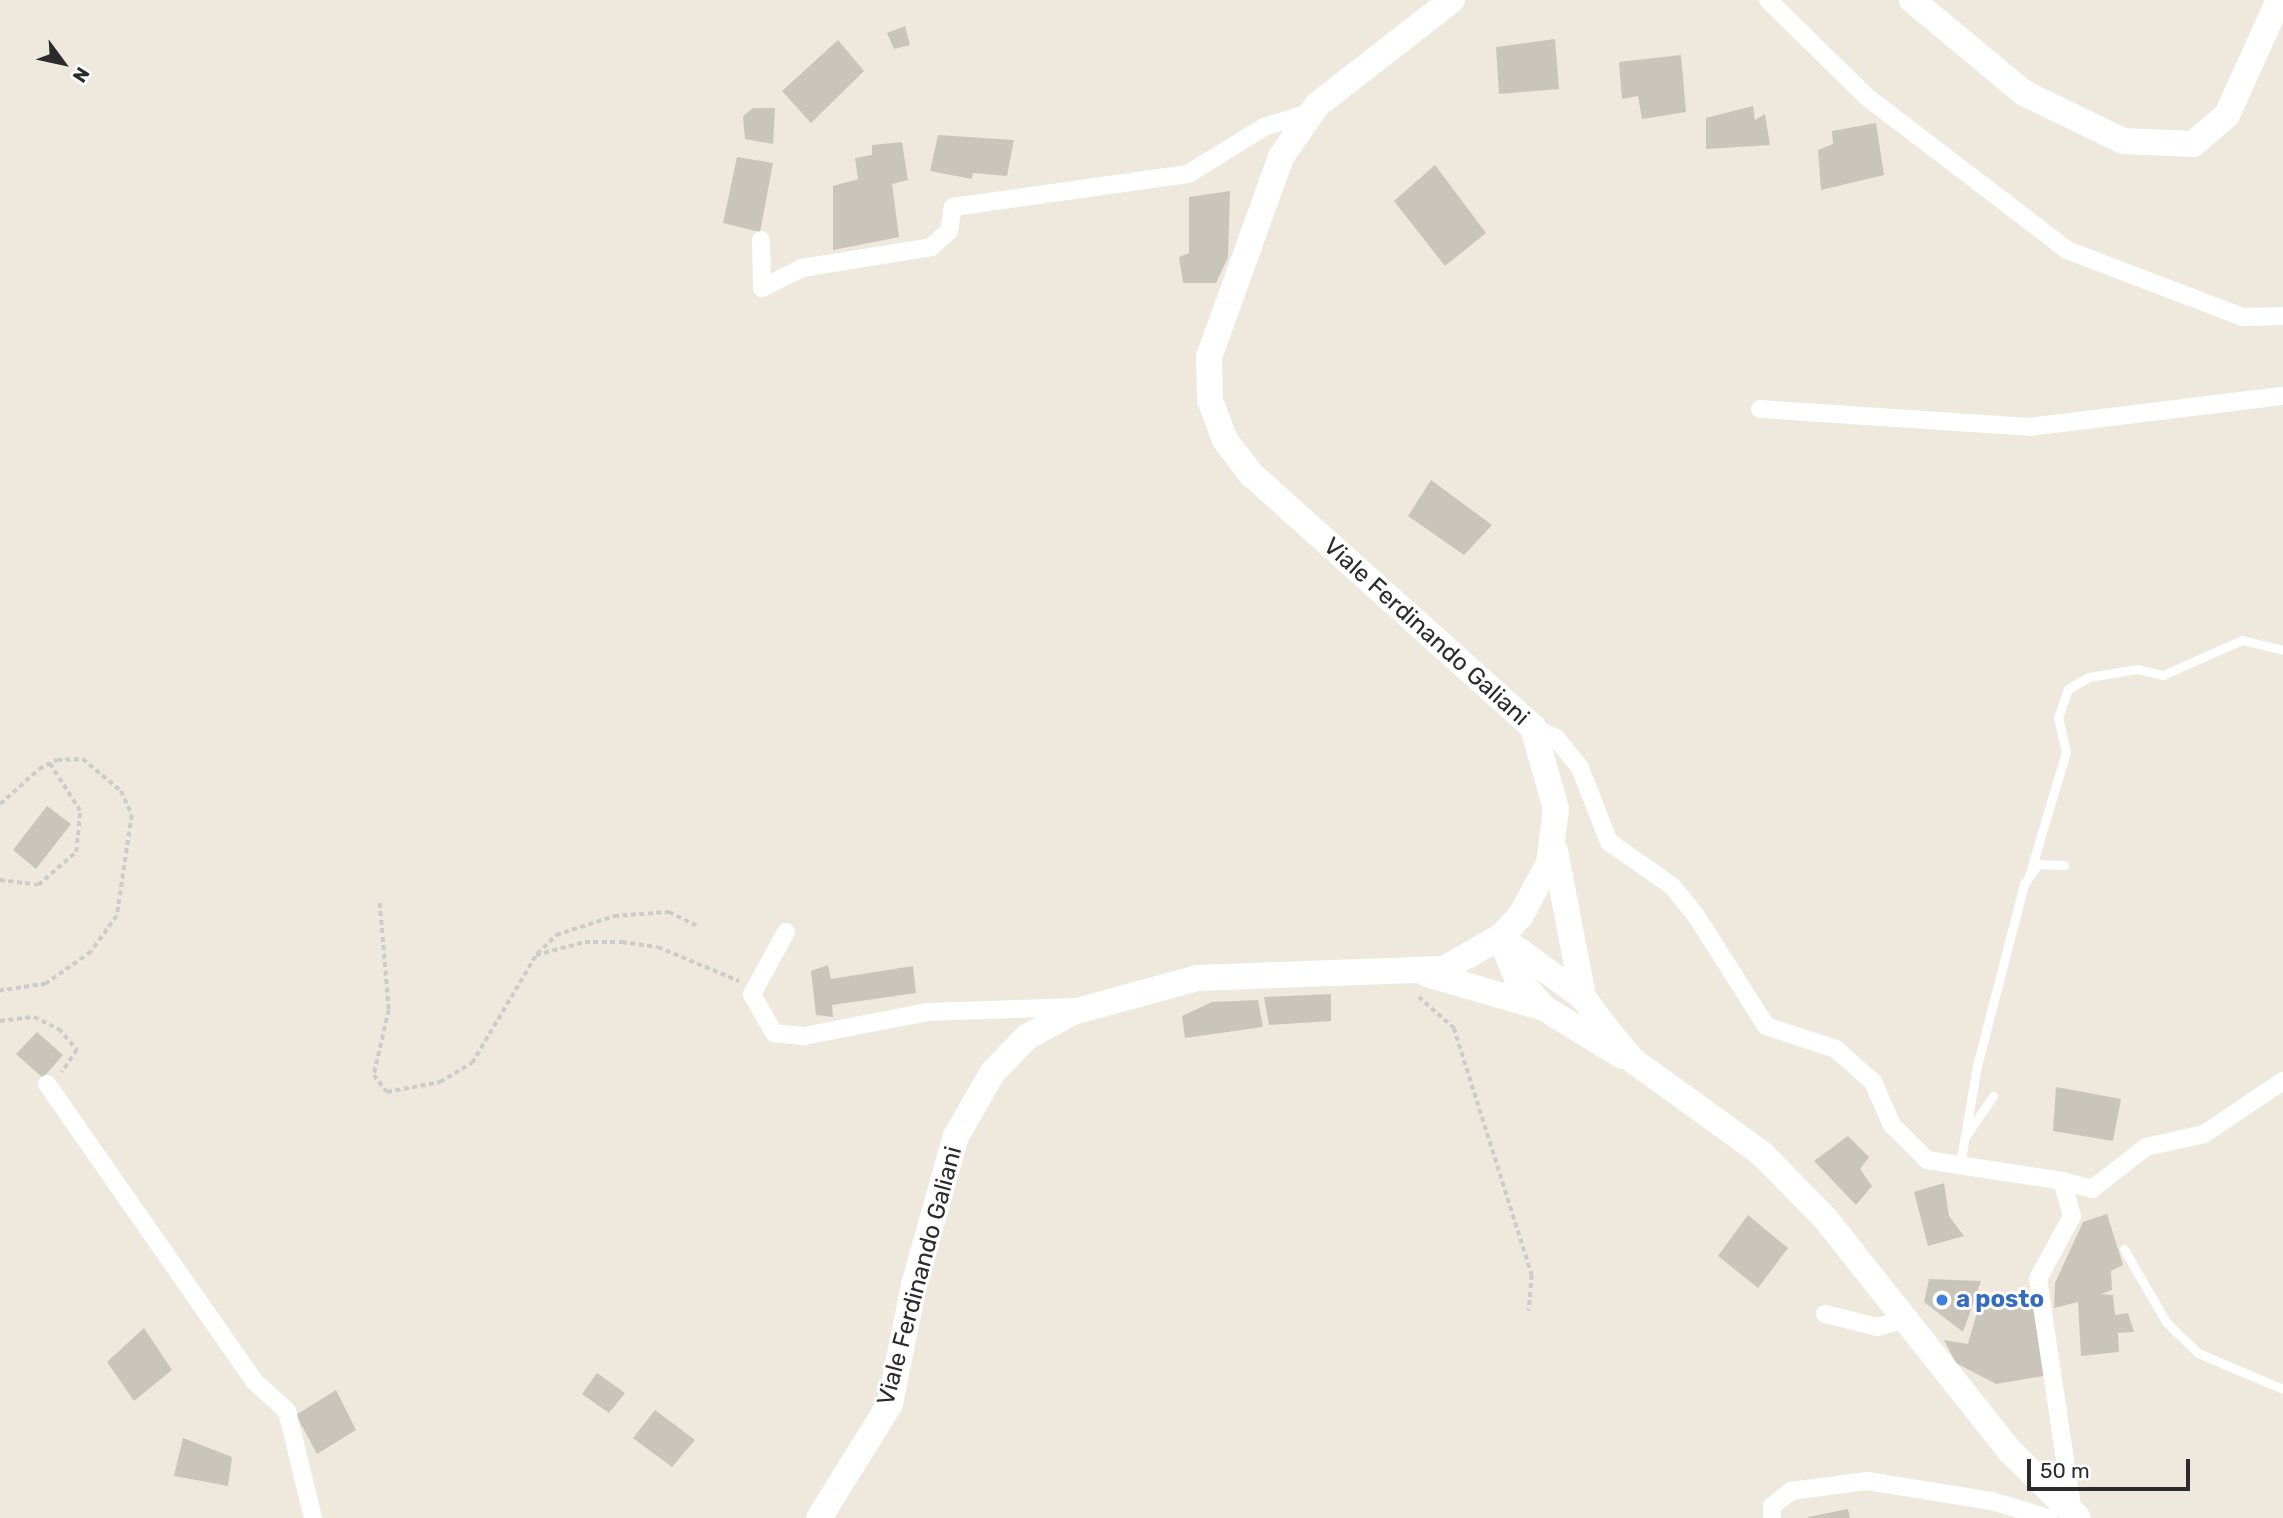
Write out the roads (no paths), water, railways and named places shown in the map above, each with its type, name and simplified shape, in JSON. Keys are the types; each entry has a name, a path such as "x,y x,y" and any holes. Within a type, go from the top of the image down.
{"main road":[{"name":"Viale Ferdinando Galiani","path":"819,1518 890,1404 914,1285 956,1136 993,1072 1027,1037 1091,1007 1197,978 1388,971 1422,973 1463,962 1500,937 1535,891 1554,843 1556,809 1533,727 1251,474 1225,440 1210,400 1209,356 1281,157 1312,112 1452,0"},
{"path":"1912,0 2024,93 2123,141 2193,144 2227,115 2279,0"},
{"path":"1554,843 1558,893 1583,997"},
{"path":"1500,937 1583,997 1631,1059"},
{"path":"1500,937 1517,978 1544,1008"},
{"path":"1422,973 1544,1008 1631,1059 1762,1154 1825,1218 2010,1451 2067,1517"}],"street":[{"path":"1769,0 1867,97 2067,250 2242,317 2283,316"},
{"path":"761,240 762,288 802,268 931,247 949,231 953,207 1188,174 1264,127 1312,112"},
{"path":"1760,408 2029,427 2283,396"},
{"path":"1533,727 1556,738 1580,768 1609,842 1671,886 1695,914 1766,1026 1836,1049 1873,1082 1892,1125 1927,1160 2062,1181 2092,1189 2146,1147 2204,1134 2283,1081"},
{"path":"786,932 752,994 774,1033 804,1036 927,1012 1091,1007"},
{"path":"47,1084 254,1381 287,1411 313,1518"},
{"path":"1772,1518 1772,1506 1791,1491 1867,1481 1992,1501 2067,1517 2038,1279 2072,1216 2062,1181"},
{"path":"1825,1314 1877,1326 1906,1319"}],"lane":[{"path":"1960,1165 1996,989 2066,752 2058,718 2068,689 2089,677 2137,669 2163,675 2242,640 2283,650"},
{"path":"2029,876 2038,864 2064,865"},
{"path":"1964,1139 1993,1096"},
{"path":"2124,1249 2166,1322 2198,1353 2283,1390"}],"place":[{"name":"a posto","path":"1942,1300"}]}
